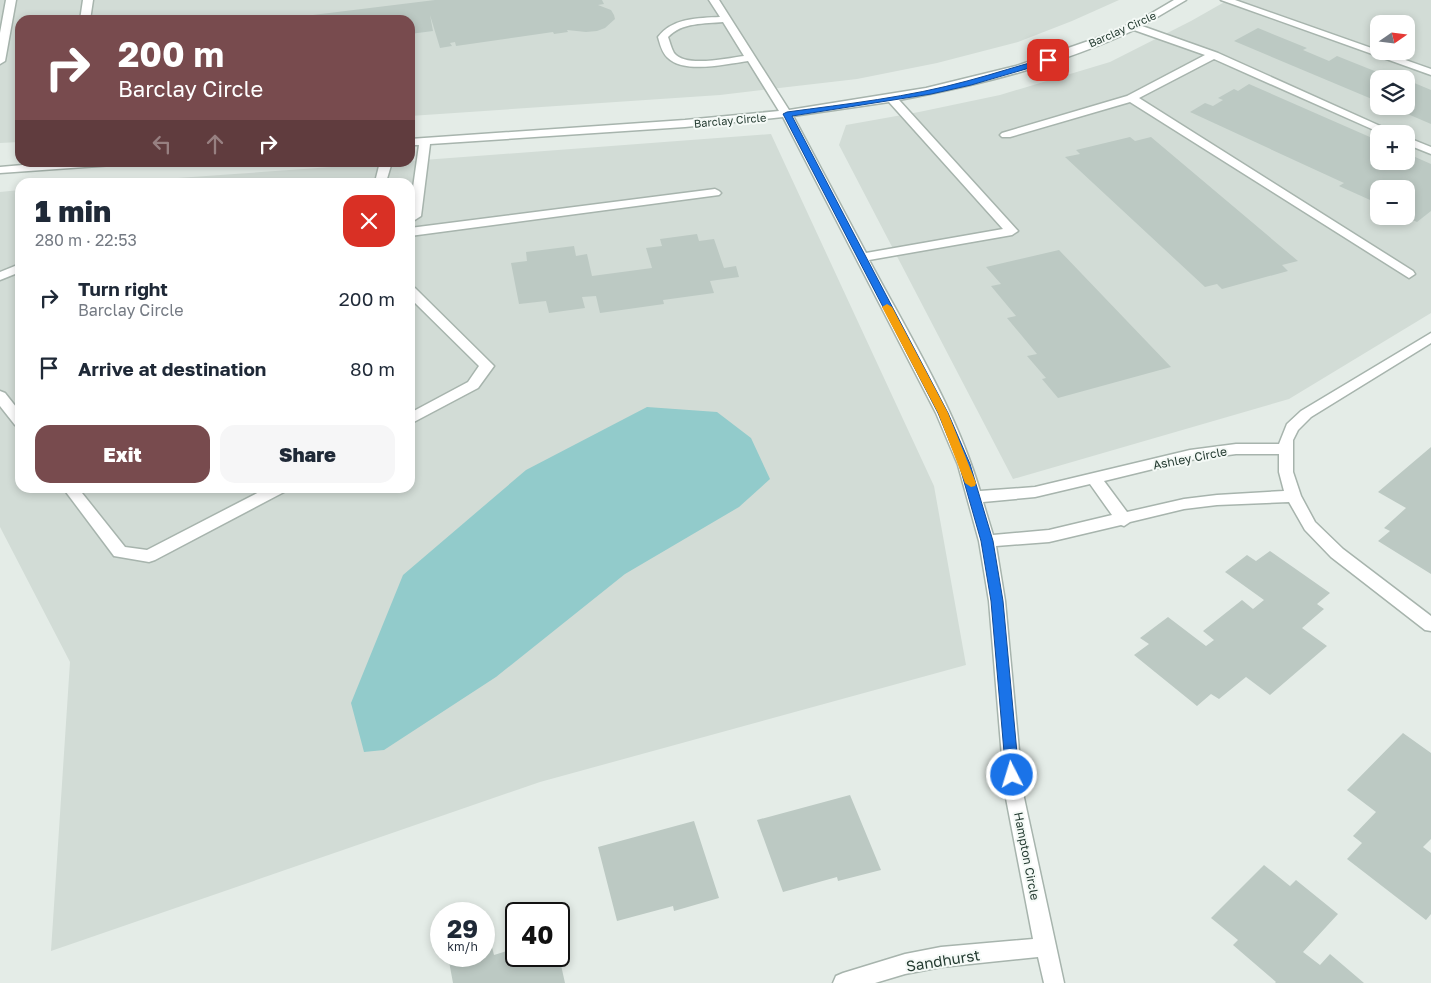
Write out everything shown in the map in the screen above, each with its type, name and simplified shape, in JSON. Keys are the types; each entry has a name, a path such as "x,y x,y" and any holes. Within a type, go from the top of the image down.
{"street":[{"path":"0,62 11,0"},
{"path":"86,15 88,0"},
{"name":"Hampton Circle","path":"714,0 749,58 787,114 943,413 964,464 987,541 997,601 1014,793 1054,983"},
{"name":"Barclay Circle","path":"415,142 787,114 892,99 968,83 1048,60 1133,26 1181,0"},
{"path":"1226,0 1431,72"},
{"path":"725,19 676,26 667,31 663,37 672,56 681,62 695,64 749,58"},
{"path":"1133,26 1214,55 1373,125"},
{"path":"1006,135 1131,98 1214,55"},
{"path":"1131,98 1409,274"},
{"path":"861,258 1012,231 892,99"},
{"path":"415,216 426,141"},
{"path":"1415,144 1431,151"},
{"path":"0,170 34,167"},
{"path":"415,231 716,193"},
{"path":"0,276 15,270"},
{"path":"415,296 487,366 473,385 415,416"},
{"path":"1431,337 1306,414 1292,427 1286,440 1286,472 1293,496 1310,526 1337,553 1431,625"},
{"path":"0,396 15,416"},
{"name":"Ashley Circle","path":"975,497 1035,492 1190,455 1236,449 1286,449"},
{"path":"1094,478 1124,520"},
{"path":"74,493 120,552 149,556 269,493"},
{"path":"987,541 1049,536 1124,520 1184,504 1217,500 1293,496"},
{"name":"Sandhurst","path":"843,983 904,964 941,957 1045,947"}],"shaded area":[{"path":"0,0 1119,0 1018,42 937,63 857,79 720,95 415,116 415,15 15,15 15,142 0,143"},
{"path":"1228,0 1431,0 1431,313 1289,399 1013,479 839,145 846,125 1000,95 1110,62"},
{"path":"771,134 934,486 966,665 540,782 51,951 70,662 0,527 0,192 15,190 15,493 415,493 415,178 177,178 332,167 415,167 415,161"}],"water":[{"path":"647,407 717,412 751,438 770,479 739,507 625,574 496,677 384,750 364,752 351,703 403,575 526,470"}],"building":[{"path":"435,0 602,0 604,4 598,5 611,10 615,19 605,28 597,31 567,30 568,32 554,34 553,32 456,46 455,42 450,43 452,46 440,48 430,15 433,31 415,33 415,15 313,15"},
{"path":"1258,28 1307,48 1303,50 1329,61 1337,56 1372,70 1370,70 1370,98 1234,41"},
{"path":"1415,83 1431,90 1431,124 1410,115 1415,115"},
{"path":"1249,84 1370,137 1370,170 1415,170 1415,157 1431,164 1431,211 1417,222 1415,221 1415,180 1370,180 1370,200 1339,186 1344,183 1190,112 1205,103 1213,106 1223,100 1218,98 1234,89 1238,91"},
{"path":"1130,137 1135,141 1151,137 1298,261 1282,265 1288,271 1222,289 1217,284 1205,287 1065,157 1080,154 1076,150"},
{"path":"697,234 699,241 714,239 724,268 736,266 739,277 710,281 714,293 663,300 664,304 600,313 596,296 582,297 585,308 549,313 546,301 519,304 511,263 527,261 526,252 574,246 576,256 587,254 592,276 652,268 646,248 662,246 660,239"},
{"path":"1059,250 1171,367 1058,398 1042,379 1046,378 1027,356 1037,354 1007,318 1016,316 991,286 1001,284 986,267"},
{"path":"1431,447 1431,574 1378,541 1390,531 1384,528 1406,508 1378,492"},
{"path":"1270,551 1330,593 1317,604 1324,609 1302,628 1327,646 1270,695 1246,677 1219,699 1211,694 1197,706 1134,655 1149,644 1140,638 1168,617 1206,646 1214,640 1203,631 1242,600 1253,609 1264,600 1225,572 1247,555 1256,561"},
{"path":"1403,733 1431,753 1431,839 1423,847 1431,853 1431,914 1426,920 1347,859 1362,843 1353,836 1376,812 1347,790"},
{"path":"850,795 881,870 838,881 837,877 783,892 757,820"},
{"path":"694,821 719,898 674,911 673,906 617,921 598,847"},
{"path":"1264,865 1290,886 1296,880 1338,914 1303,952 1320,965 1330,954 1364,983 1275,983 1233,945 1238,940 1211,918"},
{"path":"505,952 505,967 561,967 565,983 453,983 450,967 495,967 495,955"}],"slow traffic":[{"path":"887,307 943,413 971,483"}],"route":[{"path":"1012,775 997,601 987,541 964,464 943,413 787,114 840,108 931,92 1048,60"}]}
